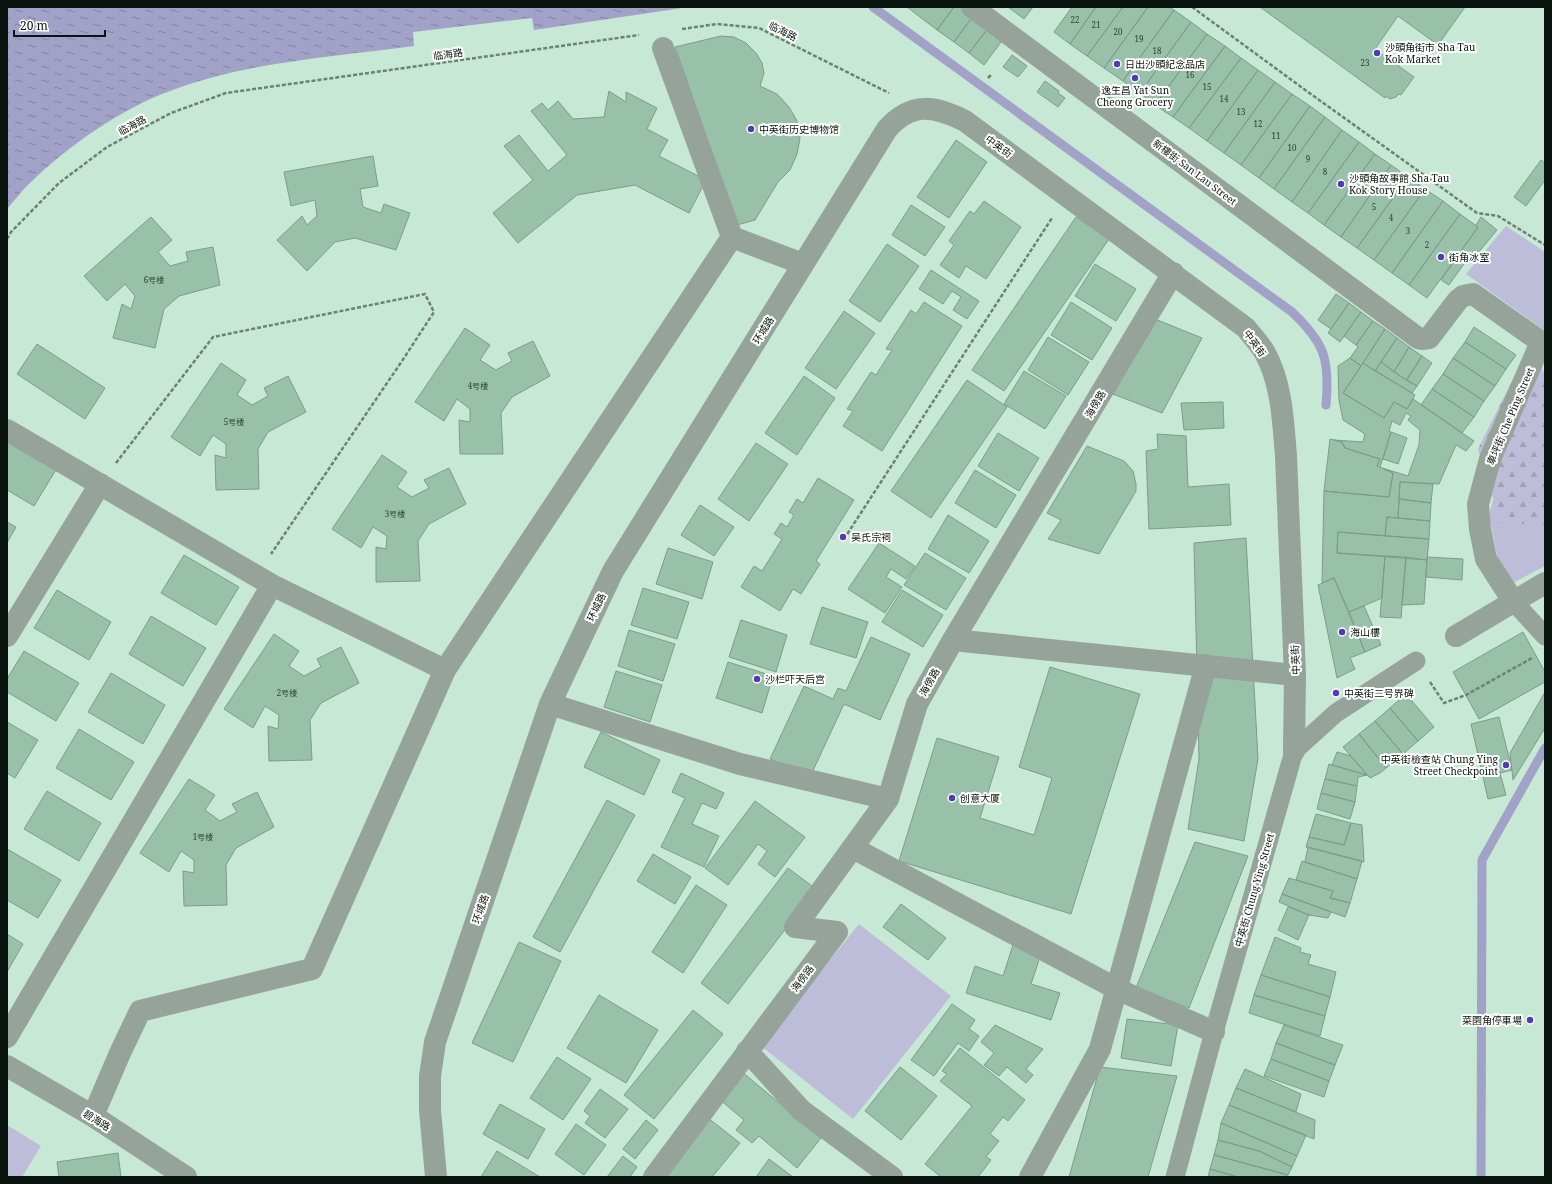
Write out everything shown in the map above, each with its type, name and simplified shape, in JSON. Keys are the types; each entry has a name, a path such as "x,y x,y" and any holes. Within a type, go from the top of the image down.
{"street":[{"name":"新樓街 San Lau Street","path":"972,7 1418,338 1428,338 1458,300 1463,296 1473,294 1543,343"},
{"path":"663,48 732,236 803,264"},
{"name":"中英街","path":"919,108 932,108 948,112 965,121 1246,328 1264,352 1277,382 1283,420 1286,456 1295,675 1294,750"},
{"name":"环城路","path":"436,1177 430,1110 430,1076 435,1042 550,704 613,570 887,129 895,119 905,113 919,108"},
{"path":"93,1116 140,1011 312,969 445,670 732,236"},
{"name":"海傍路","path":"654,1177 837,932 795,927 888,799 917,704 953,640 1173,273"},
{"name":"車坪街 Che Ping Street","path":"1513,601 1486,559 1480,529 1478,504 1490,459 1543,343"},
{"path":"7,430 264,581 445,670"},
{"path":"7,636 100,484"},
{"path":"7,1037 264,581"},
{"path":"1456,636 1545,583"},
{"path":"1513,601 1545,636"},
{"path":"953,640 1295,675"},
{"path":"1294,750 1336,713 1416,661"},
{"path":"1030,1177 1100,1049 1206,665"},
{"path":"550,704 740,764 888,799"},
{"name":"中英街 Chung Ying Street","path":"1175,1177 1214,1032 1294,750"},
{"path":"853,848 1117,989 1214,1032"},
{"path":"747,1051 801,1110 892,1177"},
{"name":"碧海路","path":"7,1066 93,1116 186,1177"}],"path":[{"path":"1192,7 1477,213 1498,216 1545,245"},
{"name":"临海路","path":"677,30 717,24 759,28 919,108"},
{"name":"临海路","path":"7,239 59,183 107,148 171,113 226,93 645,34"},
{"path":"988,78 991,75"},
{"path":"844,539 1059,208 1062,192"},
{"path":"100,484 213,337 425,294 434,312 264,581"},
{"path":"1416,661 1444,703 1466,695 1536,656"}],"green space":[{"path":"1506,226 1545,252 1545,331 1466,274"},
{"path":"1542,368 1545,380 1545,525 1501,523 1478,449 1513,379"},
{"path":"1545,369 1545,566 1511,584 1497,555 1489,515 1510,439"},
{"path":"859,924 951,996 853,1119 761,1046"},
{"path":"7,1125 41,1146 22,1177 7,1177"}],"water":[{"path":"7,7 689,7 534,30 532,18 413,32 414,46 321,57 259,67 199,81 170,91 133,108 114,118 78,142 46,168 25,188 7,209"}],"building":[{"path":"907,7 954,7 937,30"},
{"path":"954,7 962,7 973,16 954,42 937,30"},
{"path":"1008,7 1033,7 1024,19"},
{"path":"1072,7 1096,7 1070,44 1054,32"},
{"path":"1096,7 1123,7 1087,56 1070,44"},
{"path":"1123,7 1148,7 1104,68 1087,56"},
{"path":"1148,7 1169,7 1174,10 1123,81 1104,68"},
{"name":"沙頭角街市 Sha Tau Kok Market","path":"1260,7 1465,7 1438,45 1398,16 1375,49 1414,77 1401,95 1399,94 1390,99 1386,96 1385,98"},
{"path":"1174,10 1191,22 1140,93 1123,81"},
{"path":"973,16 989,27 969,53 954,42"},
{"path":"1191,22 1207,34 1155,105 1140,93"},
{"path":"989,27 1004,38 984,65 969,53"},
{"path":"1207,34 1225,46 1173,117 1155,105"},
{"name":"中英街历史博物馆","path":"721,36 734,37 746,43 756,53 762,63 764,73 760,86 777,94 789,107 797,121 800,138 797,154 790,170 778,182 755,220 737,225 675,47"},
{"path":"1225,46 1241,58 1189,128 1173,117"},
{"path":"1012,55 1027,66 1018,77 1003,67"},
{"path":"1241,58 1258,70 1207,141 1189,128"},
{"path":"1258,70 1275,82 1224,153 1207,141"},
{"path":"1045,81 1059,91 1058,93 1065,98 1058,107 1037,92"},
{"path":"1275,82 1292,94 1241,165 1224,153"},
{"path":"609,91 626,102 626,92 657,108 647,129 668,140 659,156 706,180 689,213 635,185 577,195 518,243 493,213 533,180 504,146 519,135 548,171 567,155 531,111 542,103 548,110 558,101 573,119 604,117"},
{"path":"1292,94 1310,106 1259,178 1241,165"},
{"path":"1310,106 1325,117 1274,189 1259,178"},
{"path":"1325,117 1342,130 1292,202 1274,189"},
{"path":"1342,130 1359,142 1308,213 1292,202"},
{"path":"956,140 987,162 949,218 917,197"},
{"name":"沙頭角故事館 Sha Tau Kok Story House","path":"1359,142 1375,154 1324,225 1308,213"},
{"path":"1375,154 1391,165 1341,237 1324,225"},
{"path":"373,156 378,186 360,189 363,207 381,213 384,204 410,213 396,250 355,238 335,242 307,271 277,240 302,216 307,225 317,216 315,200 291,206 284,172"},
{"path":"1541,160 1545,163 1545,180 1526,206 1514,197"},
{"path":"1391,165 1408,177 1357,248 1341,237"},
{"path":"1408,177 1425,189 1374,260 1357,248"},
{"path":"1425,189 1443,201 1392,273 1374,260"},
{"path":"984,201 1021,227 986,279 966,266 959,278 940,265 954,245 949,241 970,211 974,214"},
{"path":"1443,201 1460,214 1409,285 1392,273"},
{"path":"911,205 945,227 925,256 892,235"},
{"path":"1460,214 1478,227 1427,298 1409,285"},
{"path":"151,217 172,240 158,252 170,266 188,261 186,252 213,247 220,285 179,296 164,309 155,348 113,338 122,304 131,309 135,296 125,284 107,301 84,276"},
{"path":"1076,217 1109,239 1004,391 972,370"},
{"path":"1481,217 1497,230 1477,254 1473,251 1449,285 1441,280 1478,227 1476,225"},
{"path":"887,244 919,266 880,322 849,301"},
{"path":"1095,264 1136,289 1116,321 1075,296"},
{"path":"931,270 979,301 967,319 953,310 961,297 952,291 943,304 919,289"},
{"path":"1336,294 1349,303 1331,329 1318,320"},
{"path":"924,302 962,326 882,451 843,426 853,411 847,409 871,372 876,375 892,350 886,349 911,310 916,314"},
{"path":"1071,302 1112,328 1092,360 1051,335"},
{"path":"1349,303 1361,312 1340,342 1328,333"},
{"path":"844,311 875,333 836,389 805,368"},
{"path":"1361,312 1373,321 1356,345 1344,336"},
{"path":"1155,319 1202,338 1162,413 1113,394"},
{"path":"1373,321 1385,329 1361,366 1350,358 1358,347 1356,345"},
{"path":"1474,327 1516,355 1506,369 1465,342"},
{"path":"465,328 490,345 480,360 496,370 512,361 508,353 533,341 550,376 512,397 501,413 503,454 460,454 459,420 470,422 470,409 457,399 444,421 415,402"},
{"path":"1385,329 1397,338 1375,371 1363,363"},
{"path":"1048,337 1089,362 1068,395 1028,370"},
{"path":"1397,338 1409,347 1394,372 1381,362"},
{"path":"1465,342 1506,369 1495,386 1453,358"},
{"path":"37,344 105,388 85,419 17,374"},
{"path":"1409,347 1422,356 1406,380 1394,372"},
{"path":"1422,356 1432,363 1417,386 1407,380"},
{"path":"1350,358 1361,366 1343,393 1384,418 1394,402 1407,409 1413,399 1474,441 1466,451 1456,445 1439,484 1400,482 1398,518 1387,517 1385,536 1338,532 1337,553 1385,556 1382,598 1349,612 1334,578 1322,583 1324,491 1389,497 1393,473 1382,468 1408,476 1419,445 1420,430 1408,420 1411,416 1406,413 1400,425 1392,421 1389,431 1391,432 1380,467 1377,466 1380,459 1345,448 1342,442 1334,440 1363,442 1365,434 1343,420 1339,400 1338,366"},
{"path":"1453,358 1495,386 1484,401 1443,374"},
{"path":"1381,362 1417,386 1412,393 1375,371"},
{"path":"221,363 246,380 237,395 252,405 268,396 264,388 288,376 306,412 268,432 258,449 259,489 216,490 215,455 226,458 226,444 213,435 200,456 171,437"},
{"path":"1363,363 1415,395 1407,409 1394,402 1384,418 1343,393"},
{"path":"1024,371 1066,396 1045,429 1004,404"},
{"path":"1443,374 1484,401 1474,417 1432,389"},
{"path":"804,376 835,398 797,455 765,433"},
{"path":"967,380 1007,407 931,518 891,491"},
{"path":"1432,389 1474,417 1462,433 1421,405"},
{"path":"1223,402 1224,428 1184,430 1181,403"},
{"path":"1391,432 1407,438 1398,464 1383,459"},
{"path":"998,433 1039,458 1019,491 978,466"},
{"path":"1157,434 1186,436 1188,487 1229,484 1231,525 1149,529 1146,451 1158,449"},
{"path":"7,439 57,468 34,506 7,490"},
{"path":"1330,439 1342,442 1345,448 1380,459 1377,466 1393,473 1389,497 1324,491"},
{"path":"756,443 788,464 749,521 718,499"},
{"path":"1087,446 1124,461 1133,471 1136,484 1136,491 1099,554 1048,539 1061,520 1047,513"},
{"path":"382,455 407,472 397,487 412,497 429,488 424,480 449,468 466,504 429,524 418,541 420,581 376,582 376,547 386,549 387,536 373,527 361,548 332,529"},
{"path":"975,470 1016,495 996,528 955,503"},
{"path":"818,478 854,500 816,561 820,564 801,594 793,589 780,611 741,587 754,566 762,571 782,539 774,534 781,523 787,527 794,515 789,512 797,499 803,503"},
{"path":"1400,482 1433,484 1431,503 1399,499"},
{"path":"1399,499 1431,503 1430,521 1398,518"},
{"path":"700,505 734,527 714,556 681,535"},
{"path":"948,515 989,541 969,573 928,549"},
{"path":"1387,517 1430,521 1429,539 1385,536"},
{"path":"7,522 16,527 7,543"},
{"path":"1338,532 1429,539 1427,560 1337,553"},
{"path":"1246,538 1258,759 1244,841 1188,829 1199,759 1194,543"},
{"path":"879,543 915,566 906,579 891,569 886,577 902,587 885,613 848,589"},
{"path":"668,548 713,562 702,599 656,584"},
{"path":"925,553 966,578 946,610 904,585"},
{"path":"184,555 239,587 216,625 161,593"},
{"path":"1385,556 1406,557 1401,618 1380,617"},
{"path":"1406,557 1427,560 1424,604 1402,605"},
{"path":"1427,557 1463,559 1462,580 1426,577"},
{"name":"海山樓","path":"1334,578 1365,652 1350,658 1355,669 1337,678 1318,585"},
{"path":"643,588 689,602 677,639 631,625"},
{"path":"57,590 111,622 89,660 34,628"},
{"path":"902,590 943,615 923,647 882,622"},
{"path":"1364,606 1381,645 1365,652 1349,612"},
{"path":"822,607 868,622 856,658 810,644"},
{"path":"151,616 206,648 183,686 129,654"},
{"path":"741,620 787,635 776,672 729,657"},
{"path":"629,630 675,644 663,681 618,666"},
{"path":"1523,632 1545,672 1545,682 1479,719 1453,672"},
{"path":"274,634 299,651 289,666 304,676 321,667 317,659 341,647 359,683 321,703 310,720 312,760 269,761 268,726 278,729 279,715 265,706 253,728 224,709"},
{"path":"871,637 910,654 880,720 844,704 810,777 770,759 804,686 833,699 838,688 846,691"},
{"path":"24,651 79,683 56,721 7,692 7,679"},
{"path":"728,662 773,676 762,713 716,698"},
{"name":"创意大厦","path":"1050,667 1140,694 1071,914 899,861 937,738 999,757 980,818 1034,835 1052,778 1019,767"},
{"path":"616,671 662,685 650,722 604,707"},
{"path":"111,673 165,705 143,744 88,712"},
{"path":"1545,692 1545,728 1513,780 1510,753"},
{"path":"1406,694 1434,727 1418,741 1390,708"},
{"path":"1390,708 1418,741 1403,754 1375,721"},
{"path":"1499,717 1512,770 1500,773 1506,795 1488,799 1471,724"},
{"path":"1375,721 1403,754 1386,768 1359,734"},
{"path":"7,722 38,740 15,778 7,773"},
{"path":"79,729 134,762 111,800 56,768"},
{"path":"601,732 660,760 644,795 584,767"},
{"path":"1359,734 1386,768 1370,778 1343,747"},
{"path":"1337,752 1351,756 1367,775 1332,765"},
{"path":"1329,764 1367,775 1358,777 1357,786 1325,779"},
{"path":"681,773 724,793 716,809 702,803 692,824 719,836 704,867 661,847 685,798 672,792"},
{"path":"189,779 215,795 205,810 220,821 237,812 232,804 257,792 274,827 236,848 226,865 227,905 184,906 183,871 194,873 194,860 181,851 169,872 140,853"},
{"path":"1325,779 1357,786 1355,802 1321,793"},
{"path":"47,791 101,823 79,861 24,829"},
{"path":"1321,793 1355,802 1350,819 1317,809"},
{"path":"607,800 635,815 560,952 533,937"},
{"path":"755,801 805,837 775,877 758,864 767,851 758,844 728,885 705,868"},
{"path":"1316,814 1351,823 1344,845 1309,837"},
{"path":"1351,823 1362,825 1364,862 1306,847 1309,837 1344,845"},
{"path":"1195,842 1248,856 1189,1008 1136,988"},
{"path":"1308,847 1362,861 1357,879 1305,862"},
{"path":"7,849 61,880 38,918 7,900"},
{"path":"653,854 691,877 675,904 637,881"},
{"path":"1302,861 1357,879 1350,903 1330,898 1333,891 1296,880"},
{"path":"788,868 816,889 728,1004 701,983"},
{"path":"1289,878 1333,891 1330,898 1350,903 1345,917 1282,894"},
{"path":"696,885 727,905 683,973 652,952"},
{"path":"1282,894 1331,912 1328,918 1309,915 1279,902"},
{"path":"901,904 946,938 928,960 883,927"},
{"path":"1288,907 1309,915 1298,940 1278,930"},
{"path":"7,934 23,944 7,972"},
{"path":"1275,937 1301,948 1300,952 1311,955 1308,964 1336,972 1330,997 1261,975"},
{"path":"519,942 561,961 513,1062 472,1043"},
{"path":"1014,942 1042,951 1031,984 1060,993 1051,1020 966,993 975,966 1003,976"},
{"path":"1261,975 1330,997 1325,1016 1254,995"},
{"path":"599,995 658,1030 626,1083 567,1048"},
{"path":"1254,995 1325,1016 1320,1036 1249,1013"},
{"path":"952,1004 975,1020 969,1029 979,1036 969,1051 958,1043 934,1076 911,1060"},
{"path":"693,1010 723,1034 654,1119 624,1095"},
{"path":"1127,1019 1178,1025 1171,1066 1121,1058"},
{"path":"995,1025 1043,1049 1026,1069 1033,1075 1026,1083 1007,1067 999,1076 984,1065 994,1053 981,1042"},
{"path":"1284,1025 1343,1045 1335,1065 1276,1043"},
{"path":"1276,1043 1335,1065 1329,1081 1271,1059"},
{"path":"960,1048 1025,1100 1008,1121 1003,1117 990,1134 999,1141 986,1157 991,1160 978,1177 941,1177 925,1164 972,1106 940,1081 947,1074 942,1071"},
{"path":"557,1057 591,1079 563,1120 530,1098"},
{"path":"1271,1059 1329,1081 1324,1097 1264,1076"},
{"path":"900,1067 937,1096 901,1140 865,1111"},
{"path":"1100,1067 1177,1076 1148,1177 1069,1177"},
{"path":"1245,1069 1301,1094 1296,1112 1236,1088"},
{"path":"741,1071 821,1138 797,1168 759,1136 752,1143 736,1130 744,1120 718,1098"},
{"path":"1236,1088 1315,1120 1314,1139 1229,1105"},
{"path":"600,1089 628,1109 605,1138 585,1123 590,1116 584,1111"},
{"path":"500,1104 545,1129 528,1159 483,1134"},
{"path":"1229,1105 1306,1135 1297,1156 1221,1123"},
{"path":"708,1118 740,1143 712,1177 659,1177"},
{"path":"646,1120 658,1130 635,1159 623,1149"},
{"path":"1221,1123 1297,1156 1292,1167 1259,1151 1218,1140"},
{"path":"576,1124 606,1145 584,1175 555,1154"},
{"path":"1218,1140 1259,1151 1292,1167 1288,1175 1214,1155"},
{"path":"497,1151 540,1177 481,1177"},
{"path":"118,1153 121,1177 59,1177 57,1162"},
{"path":"1214,1155 1288,1175 1287,1177 1238,1177 1210,1169"},
{"path":"623,1156 637,1167 630,1177 607,1177"},
{"path":"769,1159 793,1177 756,1177"},
{"path":"1210,1169 1238,1177 1208,1177"}],"waterway":[{"path":"873,7 1292,312 1312,333 1323,353 1327,376 1326,405"},
{"path":"1481,1177 1482,860 1545,748"}],"place":[{"name":"沙頭角街市 Sha Tau Kok Market","path":"1377,53"},
{"name":"日出沙頭紀念品店","path":"1117,64"},
{"name":"逸生昌 Yat Sun Cheong Grocery","path":"1135,78"},
{"name":"中英街历史博物馆","path":"751,129"},
{"name":"沙頭角故事館 Sha Tau Kok Story House","path":"1341,184"},
{"name":"街角冰室","path":"1441,257"},
{"name":"吴氏宗祠","path":"843,537"},
{"name":"海山樓","path":"1342,632"},
{"name":"沙栏吓天后宫","path":"757,679"},
{"name":"中英街二号界碑","path":"1336,693"},
{"name":"中英街檢查站 Chung Ying Street Checkpoint","path":"1506,765"},
{"name":"创意大厦","path":"952,798"},
{"name":"菜園角停車場","path":"1530,1020"}]}
